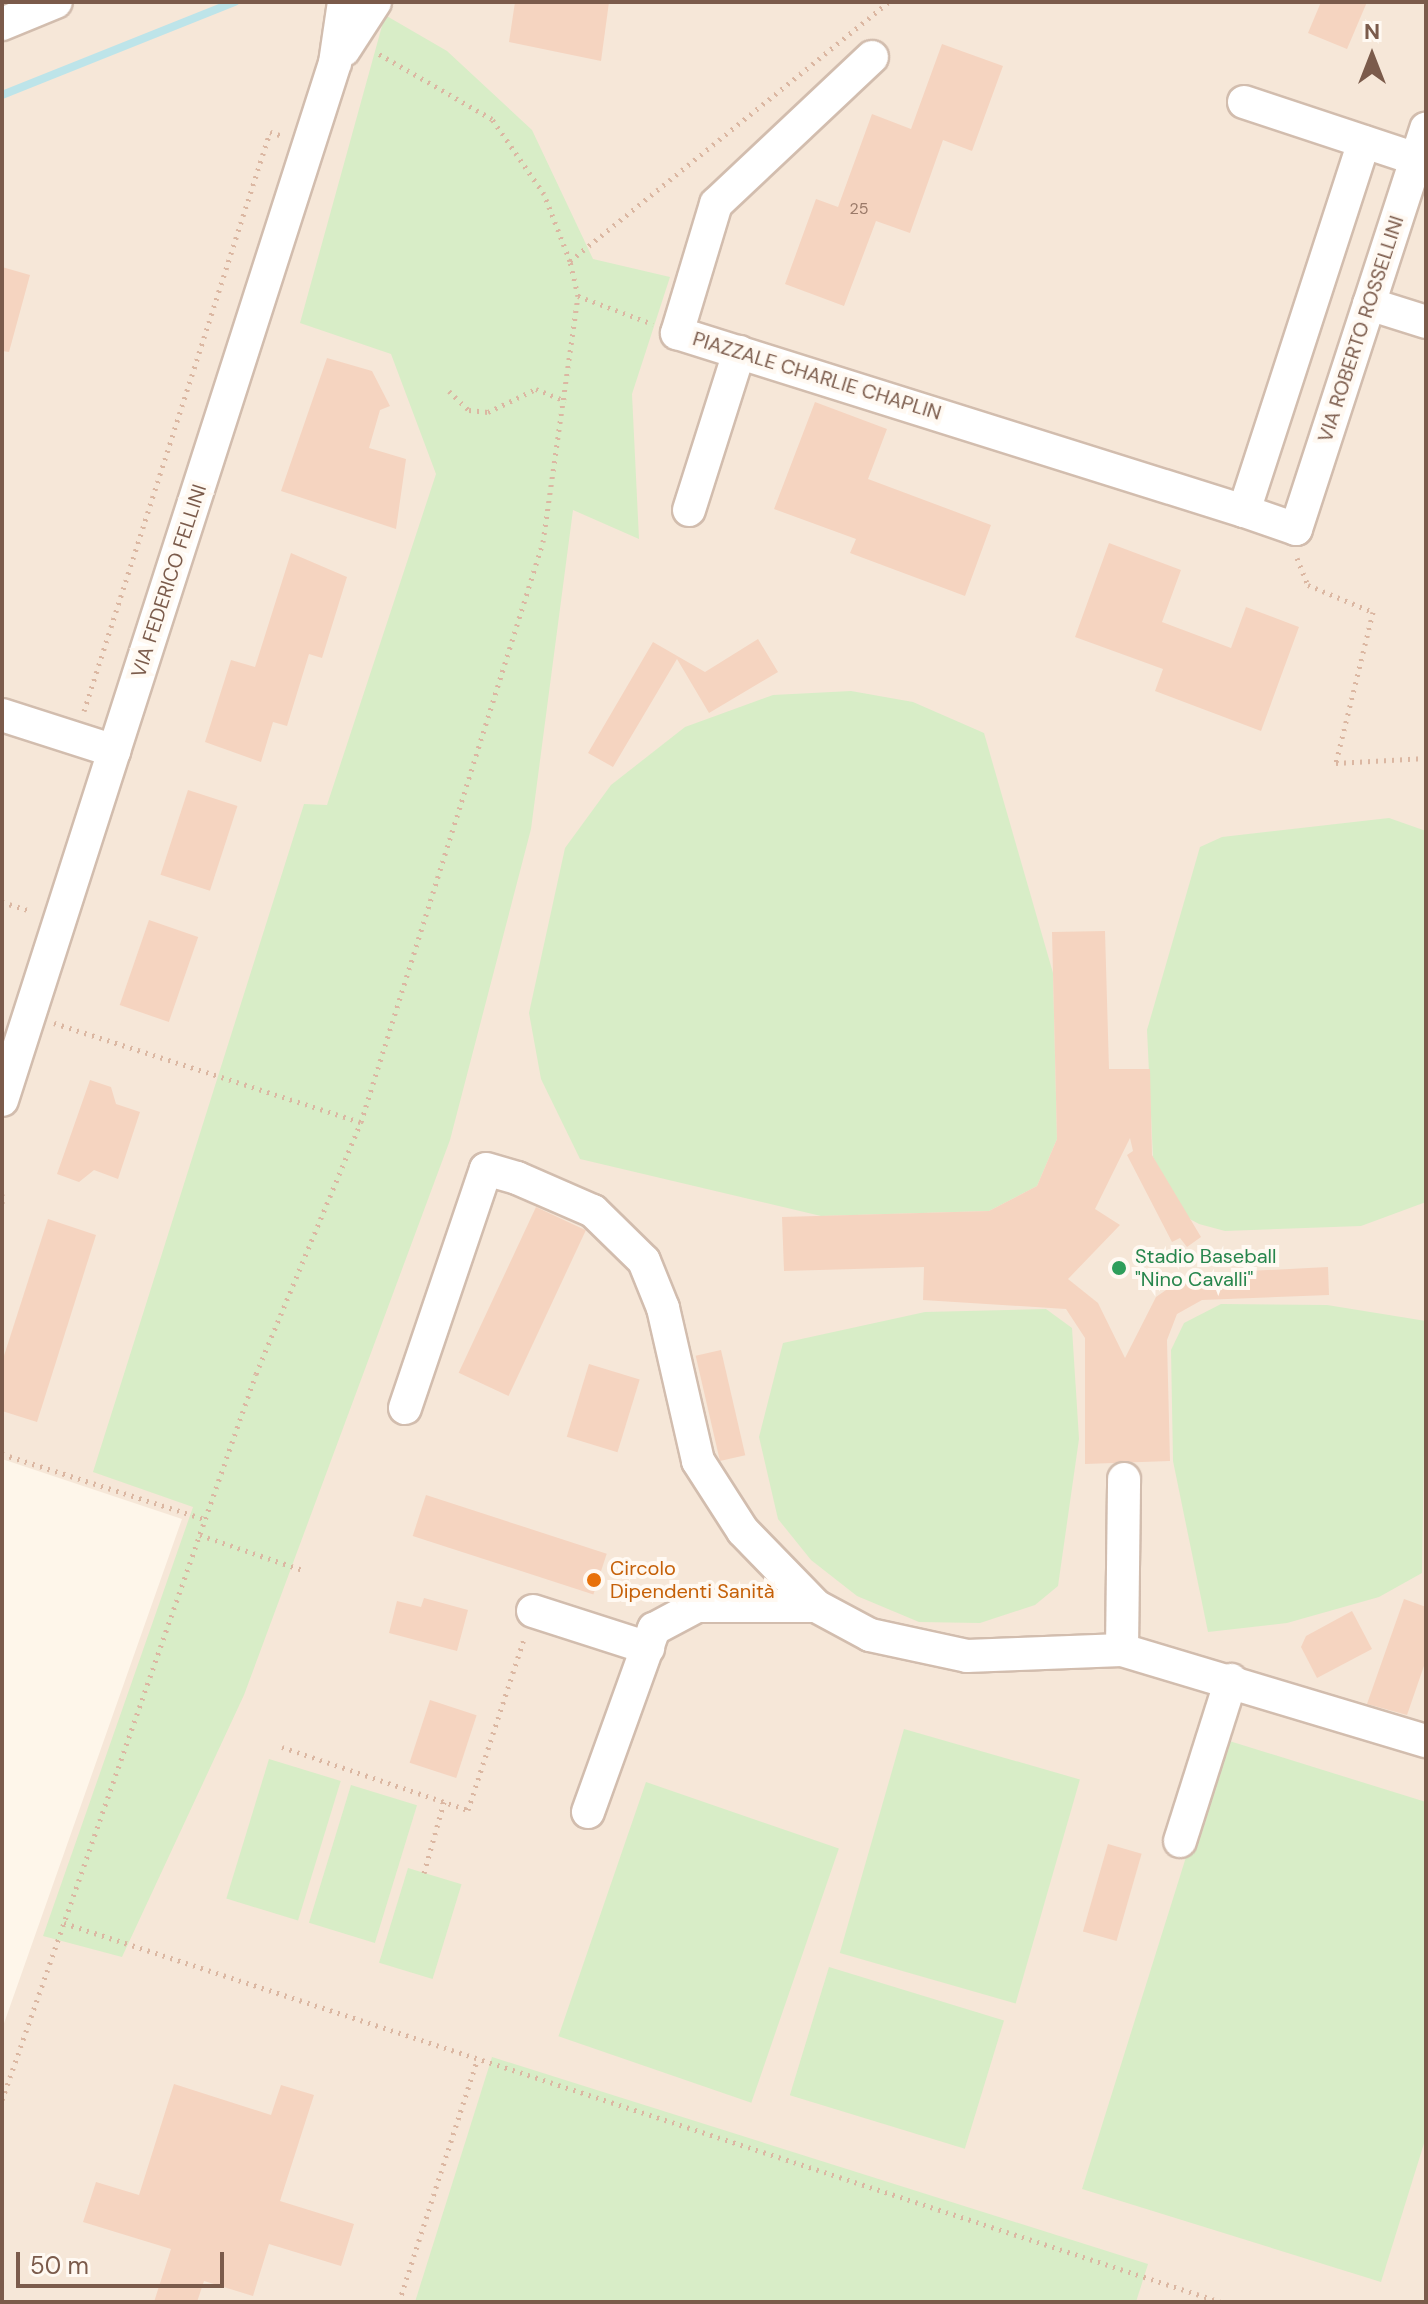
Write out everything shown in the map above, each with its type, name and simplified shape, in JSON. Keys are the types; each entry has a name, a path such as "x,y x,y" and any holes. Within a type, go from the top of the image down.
{"street":[{"path":"2,24 56,2"},
{"name":"VIA FEDERICO FELLINI","path":"343,51 344,2"},
{"name":"VIA FEDERICO FELLINI","path":"2,1100 343,51 375,2"},
{"name":"PIAZZALE CHARLIE CHAPLIN","path":"872,57 716,204 677,333 1296,529"},
{"path":"1244,102 1364,142 1423,143"},
{"path":"1244,511 1364,142"},
{"name":"VIA ROBERTO ROSSELLINI","path":"1296,529 1423,143"},
{"path":"1369,304 1426,322"},
{"path":"689,510 739,352"},
{"path":"2,715 114,751"},
{"path":"405,1408 486,1169 556,1191 615,1227 644,1261 663,1308 698,1461 743,1531 816,1606 892,1642 967,1656 1122,1650 1231,1680 1426,1741"},
{"path":"1122,1650 1124,1479"},
{"path":"588,1812 654,1629 697,1606 816,1606"},
{"path":"533,1611 648,1648"},
{"path":"1180,1841 1231,1680"}],"path":[{"path":"570,261 889,2"},
{"path":"2,2100 256,1374 361,1122 543,542 566,401 578,296 570,261 544,194 492,119 343,51"},
{"path":"68,715 81,719 270,132 291,131"},
{"path":"578,296 677,333"},
{"path":"449,391 469,410 488,412 536,389 566,401"},
{"path":"1296,529 1298,564 1308,585 1373,612 1336,763 1426,758"},
{"path":"26,926 35,897"},
{"path":"2,902 31,911"},
{"path":"29,1015 361,1122"},
{"path":"2,1194 2,1205"},
{"path":"2,1454 205,1519"},
{"path":"200,1535 302,1570"},
{"path":"282,1747 468,1810 533,1611"},
{"path":"424,1873 444,1802"},
{"path":"64,1923 476,2063 1221,2302"},
{"path":"399,2302 476,2063"}],"shaded area":[{"path":"2,2 1426,2 1426,2302 2,2302 2,2029 182,1519 2,1459"}],"green space":[{"path":"385,15 447,51 532,130 593,259 670,277 632,394 639,539 573,510 531,829 450,1140 244,1695 122,1957 43,1936 193,1507 93,1472 304,804 327,805 436,474 391,354 300,323"},
{"path":"851,691 913,702 984,733 1053,973 1057,1139 1037,1186 989,1211 821,1216 580,1159 541,1079 529,1013 565,848 611,785 685,727 773,695"},
{"path":"1389,818 1426,831 1426,1202 1361,1226 1225,1231 1199,1224 1186,1217 1153,1157 1147,1030 1200,847 1222,837"},
{"path":"1221,1304 1327,1305 1426,1321 1422,1573 1379,1597 1287,1623 1208,1632 1173,1461 1171,1350 1184,1323"},
{"path":"1046,1309 1072,1328 1079,1439 1058,1586 1035,1605 980,1623 919,1622 857,1596 811,1560 778,1519 759,1437 783,1343 925,1312"},
{"path":"904,1729 1080,1779 1016,2003 840,1953"},
{"path":"1223,1739 1426,1802 1426,2137 1381,2282 1082,2189"},
{"path":"269,1759 341,1781 298,1921 226,1899"},
{"path":"646,1782 839,1848 751,2103 558,2036"},
{"path":"351,1785 417,1805 375,1943 309,1923"},
{"path":"408,1868 462,1884 433,1979 379,1963"},
{"path":"829,1967 1004,2021 965,2149 790,2095"},
{"path":"492,2057 1148,2264 1136,2302 415,2302"}],"building":[{"path":"515,2 609,2 601,61 509,42"},
{"path":"1321,2 1367,2 1347,49 1308,33"},
{"path":"942,44 1003,66 972,151 943,140 910,233 876,221 844,306 785,284 816,199 838,207 872,114 911,129"},
{"path":"2,267 30,275 9,352 2,351"},
{"path":"327,358 372,371 390,406 380,410 369,448 406,459 396,529 281,491"},
{"path":"815,402 887,429 868,479 991,525 965,596 850,553 856,539 774,509"},
{"path":"1109,543 1181,570 1162,622 1231,648 1246,607 1299,627 1261,731 1155,691 1163,669 1075,637"},
{"path":"291,553 347,577 322,658 309,654 287,726 273,722 261,762 205,742 231,660 255,667"},
{"path":"758,639 778,672 709,713 677,659 613,767 588,753 653,642 705,672"},
{"path":"188,790 237,806 210,891 160,875"},
{"path":"149,920 198,937 169,1022 120,1005"},
{"path":"1105,931 1109,1069 1150,1069 1152,1155 1201,1237 1187,1247 1180,1238 1172,1242 1127,1155 1133,1151 1130,1138 1095,1209 1120,1225 1068,1279 1098,1303 1125,1358 1156,1297 1189,1274 1328,1267 1329,1295 1202,1300 1177,1314 1167,1340 1170,1461 1085,1464 1085,1338 1066,1309 923,1300 924,1267 784,1271 782,1217 989,1211 1037,1186 1057,1139 1052,932"},
{"path":"90,1080 111,1087 116,1104 140,1112 118,1179 94,1170 79,1182 57,1174"},
{"path":"536,1207 586,1230 509,1396 459,1373"},
{"path":"48,1219 96,1235 37,1422 2,1411 2,1362"},
{"path":"721,1350 745,1455 720,1461 696,1356"},
{"path":"589,1364 640,1379 617,1452 567,1437"},
{"path":"426,1495 607,1554 593,1595 413,1536"},
{"path":"424,1598 468,1610 457,1651 389,1633 397,1601 421,1607"},
{"path":"1404,1599 1426,1607 1426,1660 1407,1715 1367,1704"},
{"path":"1352,1611 1372,1649 1317,1678 1301,1647 1306,1636"},
{"path":"430,1700 477,1715 456,1778 410,1763"},
{"path":"1108,1844 1142,1854 1117,1941 1083,1931"},
{"path":"174,2084 271,2115 281,2085 314,2095 280,2201 354,2224 341,2266 269,2244 253,2296 204,2281 197,2302 154,2302 171,2249 83,2222 96,2182 139,2195"}],"waterway":[{"path":"2,95 235,2"}],"place":[{"name":"Stadio Baseball \"Nino Cavalli\"","path":"1119,1268"},
{"name":"Circolo Dipendenti Sanità","path":"594,1580"}]}
